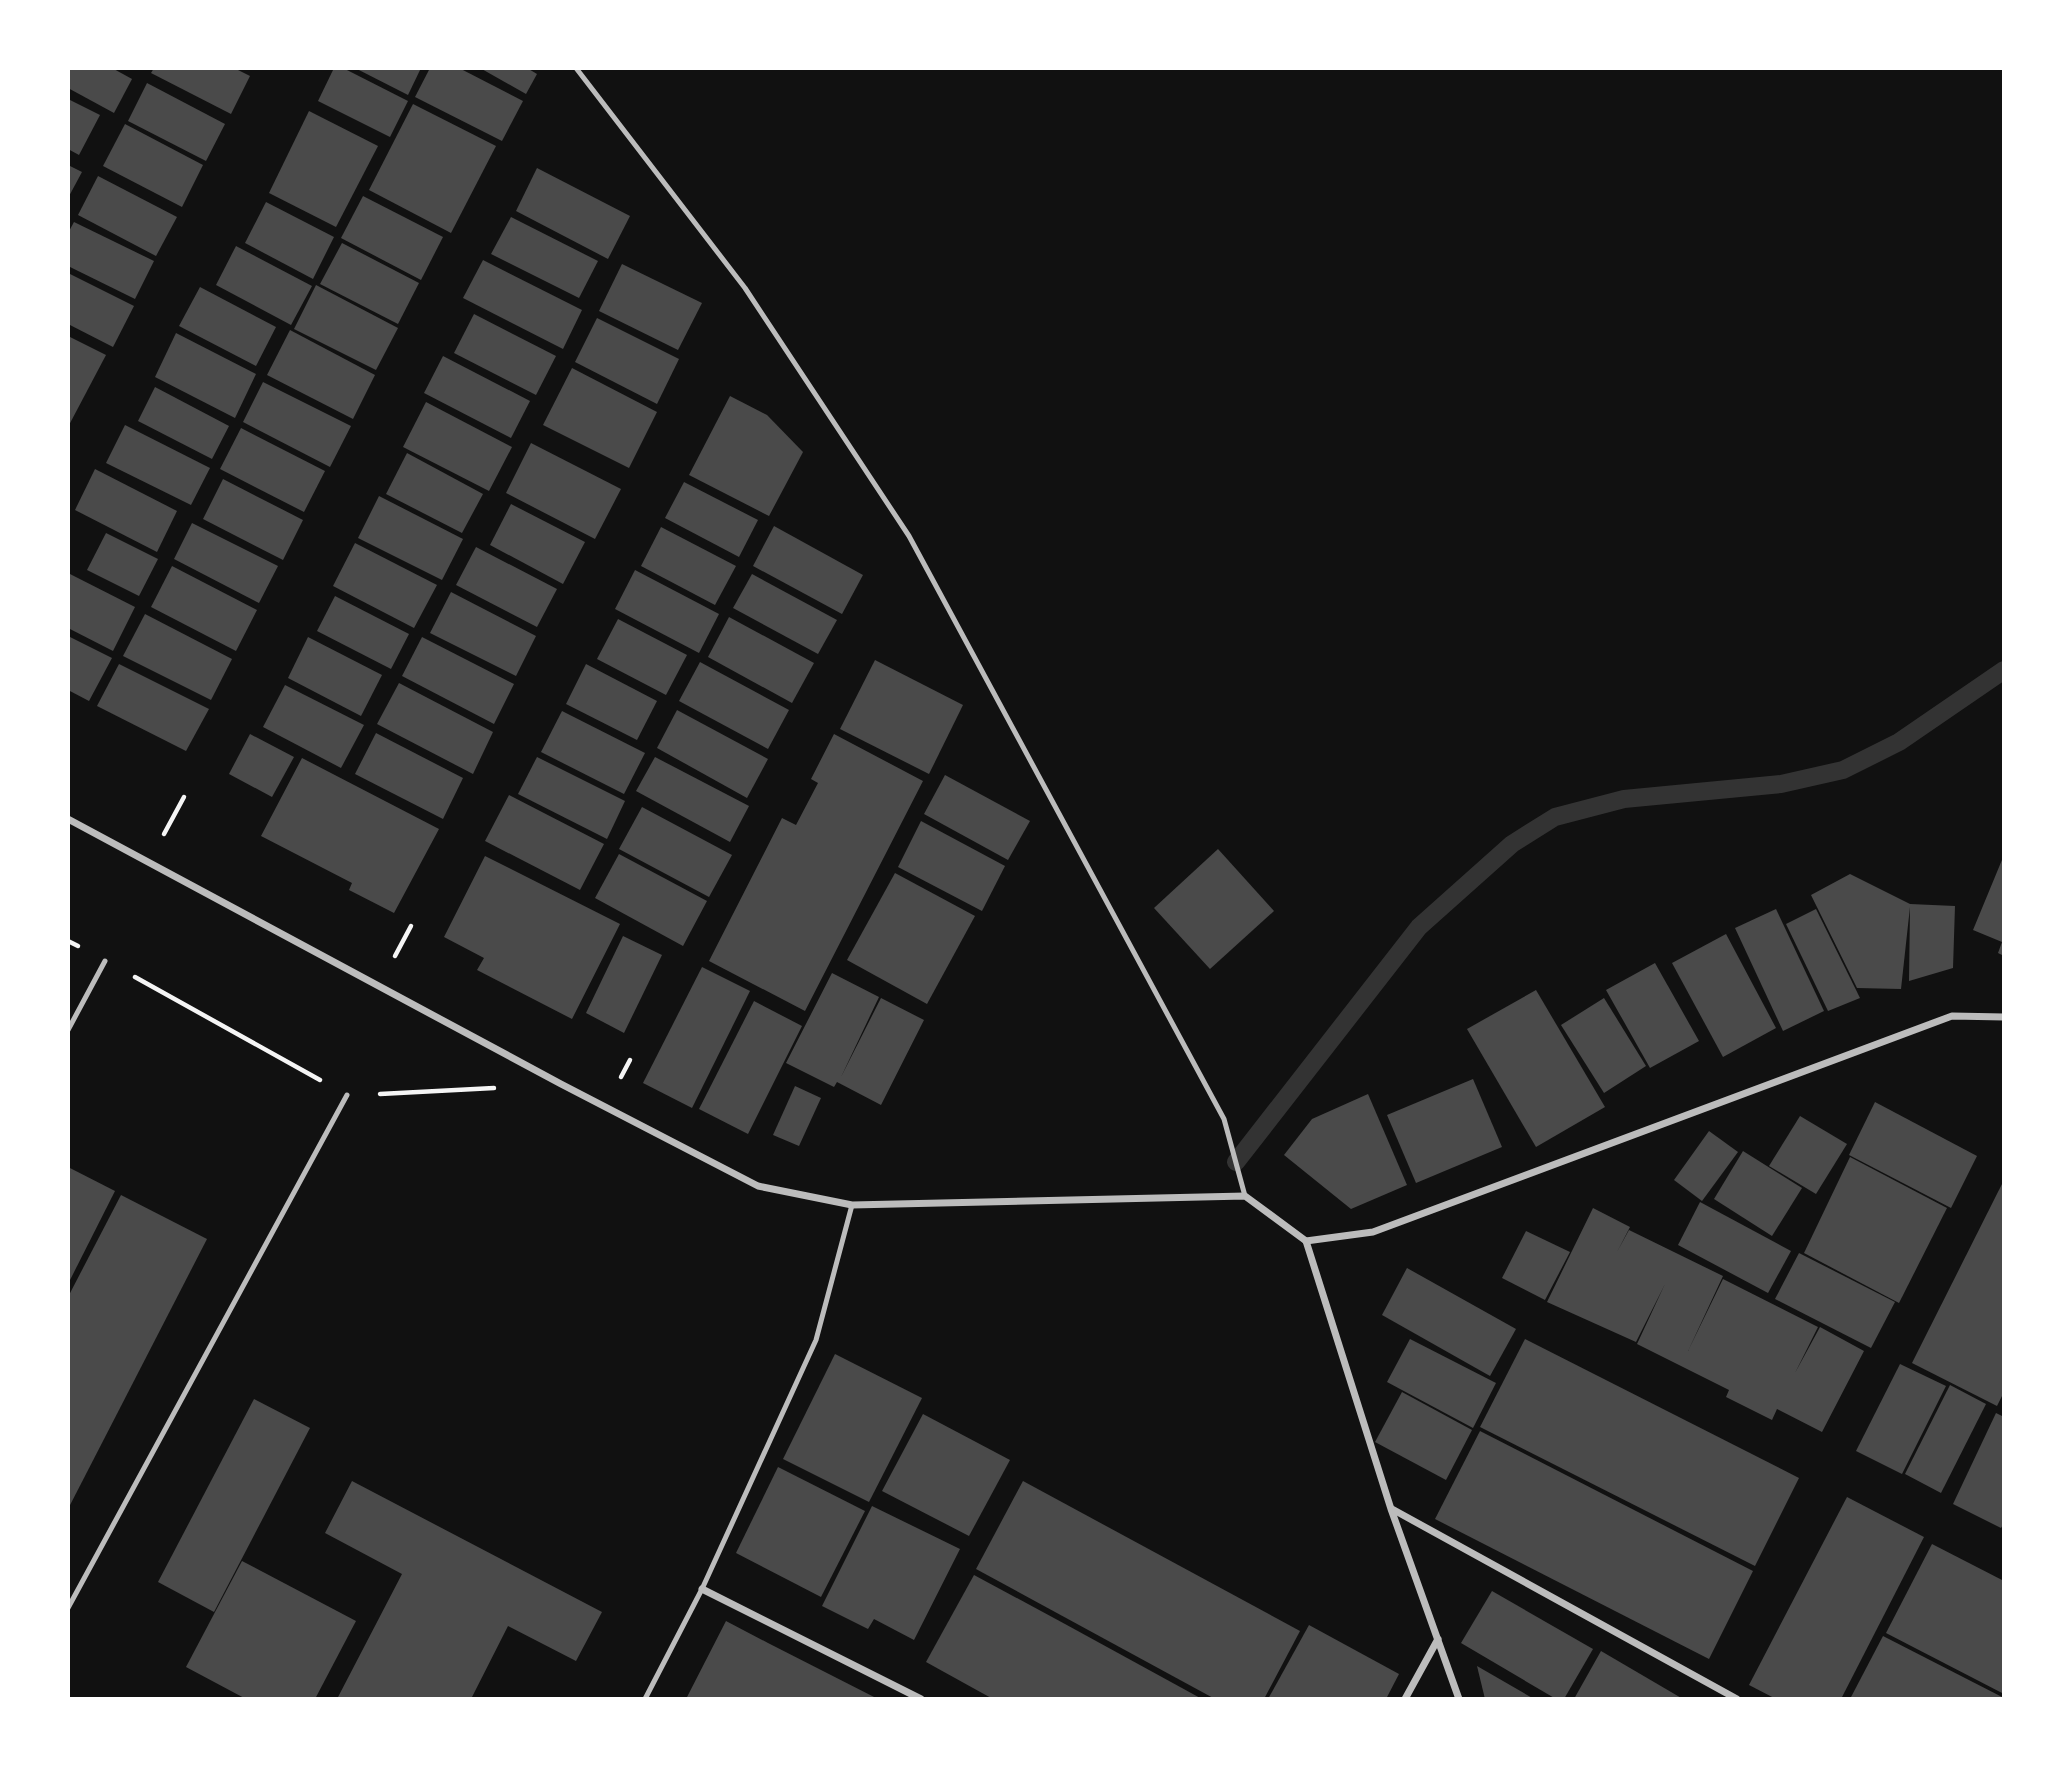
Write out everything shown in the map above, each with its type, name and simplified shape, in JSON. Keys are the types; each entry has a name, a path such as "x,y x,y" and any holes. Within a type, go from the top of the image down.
{"street":[{"path":"68,819 561,1084 758,1186 852,1205 1245,1196 1306,1241 1391,1509 1459,1699"},
{"path":"1306,1241 1373,1232 1952,1016 2004,1017"},
{"path":"1391,1509 1737,1699"},
{"path":"702,1589 921,1699"},
{"path":"1405,1699 1438,1639"}],"lane":[{"path":"576,68 745,288 909,536 1224,1119 1245,1196"},
{"path":"68,1030 105,961"},
{"path":"68,1608 347,1096"},
{"path":"645,1699 702,1589 816,1340 852,1205"}],"path":[{"path":"68,941 347,1096 561,1084"}],"building":[{"path":"68,68 112,68 132,79 114,113 68,88"},
{"path":"154,68 234,68 250,76 231,114 151,73"},
{"path":"334,68 343,68 408,101 390,137 318,101"},
{"path":"355,68 421,68 408,95"},
{"path":"430,68 459,68 523,101 502,141 415,97"},
{"path":"480,68 527,68 537,74 526,94"},
{"path":"147,83 225,124 206,161 128,121"},
{"path":"68,99 100,115 79,155 68,149"},
{"path":"413,104 496,146 451,233 369,190"},
{"path":"309,111 378,146 336,227 269,193"},
{"path":"125,124 203,165 182,207 103,166"},
{"path":"68,165 82,172 68,198"},
{"path":"537,168 630,216 608,259 516,211"},
{"path":"98,176 177,217 156,256 78,215"},
{"path":"363,196 443,237 421,280 341,238"},
{"path":"266,202 334,237 313,279 245,243"},
{"path":"511,217 598,261 579,298 491,254"},
{"path":"74,222 154,261 135,299 68,266 68,233"},
{"path":"342,243 419,283 398,324 320,284"},
{"path":"236,246 312,286 291,325 216,285"},
{"path":"483,260 582,310 563,349 463,298"},
{"path":"622,264 702,303 678,350 599,311"},
{"path":"68,273 134,306 113,347 68,324"},
{"path":"316,285 398,328 376,370 294,329"},
{"path":"200,287 276,327 256,366 179,326"},
{"path":"474,314 556,356 536,395 454,353"},
{"path":"597,318 679,359 657,404 575,362"},
{"path":"290,330 375,375 353,419 267,375"},
{"path":"176,333 256,374 235,418 155,377"},
{"path":"68,336 106,355 68,427"},
{"path":"443,356 530,401 511,438 424,393"},
{"path":"572,368 657,412 629,468 543,425"},
{"path":"263,382 351,426 330,467 243,422"},
{"path":"155,387 229,426 212,459 138,421"},
{"path":"730,396 767,415 803,452 769,516 689,475"},
{"path":"426,402 512,447 489,491 403,447"},
{"path":"125,425 210,468 191,505 106,463"},
{"path":"241,428 325,471 304,512 220,469"},
{"path":"531,443 621,489 595,539 506,493"},
{"path":"407,453 483,494 462,533 386,494"},
{"path":"95,469 177,511 157,552 75,510"},
{"path":"223,479 303,520 283,560 203,519"},
{"path":"684,482 758,520 739,557 665,518"},
{"path":"379,496 463,539 442,580 358,538"},
{"path":"511,504 585,542 563,584 490,545"},
{"path":"192,523 278,566 259,603 174,559"},
{"path":"774,526 863,575 842,614 753,566"},
{"path":"661,527 736,566 715,605 641,566"},
{"path":"106,533 158,559 139,596 87,570"},
{"path":"355,543 437,585 414,628 333,586"},
{"path":"476,547 557,589 537,627 456,585"},
{"path":"172,566 257,610 236,651 151,607"},
{"path":"635,570 719,614 699,653 615,609"},
{"path":"68,573 135,607 113,651 68,628"},
{"path":"752,574 837,620 818,654 733,608"},
{"path":"451,592 536,636 516,676 430,633"},
{"path":"335,596 409,634 391,669 317,631"},
{"path":"145,614 232,659 211,700 123,656"},
{"path":"729,617 814,663 792,703 708,657"},
{"path":"618,619 687,655 666,695 597,659"},
{"path":"68,636 112,658 89,701 68,690"},
{"path":"308,637 382,675 361,716 288,678"},
{"path":"422,637 514,684 494,724 402,676"},
{"path":"875,660 963,705 929,774 840,729"},
{"path":"700,662 789,710 768,749 679,701"},
{"path":"119,664 209,709 186,751 97,706"},
{"path":"586,664 657,701 637,740 566,704"},
{"path":"399,683 493,732 473,774 377,724"},
{"path":"285,685 364,725 341,768 263,727"},
{"path":"677,710 768,759 747,798 657,748"},
{"path":"562,711 645,753 624,794 541,752"},
{"path":"376,733 463,778 443,819 355,774"},
{"path":"250,734 294,757 272,797 229,774"},
{"path":"834,734 923,781 805,1011 709,961 782,818 796,825 818,783 811,779"},
{"path":"537,757 625,801 607,839 518,794"},
{"path":"655,757 749,806 730,842 636,791"},
{"path":"302,758 439,829 394,913 349,890 352,883 261,836"},
{"path":"945,775 1030,821 1008,860 924,814"},
{"path":"509,795 604,844 580,890 485,841"},
{"path":"642,807 732,855 709,897 619,849"},
{"path":"921,821 1005,866 982,911 898,867"},
{"path":"1218,849 1274,911 1210,969 1154,908"},
{"path":"619,854 707,901 683,946 595,898"},
{"path":"2004,855 2004,956 1998,953 2002,942 1973,930"},
{"path":"485,856 620,924 572,1019 477,970 484,958 444,937"},
{"path":"895,873 975,916 927,1004 847,960"},
{"path":"1850,874 1910,904 1955,906 1953,968 1909,981 1910,907 1901,989 1857,988 1811,895"},
{"path":"1776,909 1824,1011 1783,1031 1735,928"},
{"path":"1816,909 1860,998 1828,1011 1786,924"},
{"path":"1726,934 1776,1028 1723,1057 1672,963"},
{"path":"623,936 662,955 624,1033 586,1013"},
{"path":"1655,963 1699,1041 1650,1068 1606,990"},
{"path":"702,967 750,991 692,1108 643,1083"},
{"path":"832,973 879,997 841,1077 881,998 924,1020 881,1105 837,1082 834,1087 786,1063"},
{"path":"1536,990 1605,1107 1536,1147 1467,1029"},
{"path":"1604,998 1646,1066 1604,1093 1561,1025"},
{"path":"754,1001 802,1026 748,1134 699,1109"},
{"path":"1473,1079 1502,1147 1416,1183 1387,1115"},
{"path":"795,1086 821,1098 799,1146 773,1135"},
{"path":"1368,1094 1407,1185 1351,1209 1284,1155 1312,1119"},
{"path":"1875,1102 1977,1156 1951,1208 1849,1155"},
{"path":"1800,1116 1847,1144 1816,1194 1769,1166"},
{"path":"1709,1131 1738,1152 1702,1201 1674,1180"},
{"path":"1743,1151 1802,1188 1772,1236 1714,1199"},
{"path":"1850,1157 1947,1208 1899,1303 1804,1253"},
{"path":"68,1167 115,1191 68,1284"},
{"path":"2004,1180 2004,1392 1997,1406 1912,1363"},
{"path":"121,1195 207,1239 68,1509 68,1297"},
{"path":"1700,1202 1791,1251 1768,1293 1678,1245"},
{"path":"1593,1208 1630,1227 1617,1252 1629,1230 1723,1276 1688,1351 1723,1279 1818,1327 1795,1373 1820,1327 1864,1351 1822,1432 1777,1409 1772,1420 1726,1397 1729,1390 1637,1344 1665,1284 1636,1342 1547,1302"},
{"path":"1526,1231 1570,1252 1545,1300 1502,1278"},
{"path":"1799,1253 1895,1302 1871,1348 1775,1299"},
{"path":"1407,1268 1516,1329 1490,1376 1382,1315"},
{"path":"1410,1339 1496,1383 1473,1428 1387,1382"},
{"path":"1525,1339 1799,1478 1755,1566 1480,1427"},
{"path":"835,1354 922,1398 869,1502 783,1459"},
{"path":"1900,1364 1946,1386 1902,1474 1856,1451"},
{"path":"1950,1385 1986,1404 1941,1493 1905,1474"},
{"path":"1402,1392 1472,1430 1446,1480 1375,1442"},
{"path":"254,1399 310,1428 214,1612 158,1582"},
{"path":"1996,1413 2004,1417 2004,1523 2001,1528 1953,1504"},
{"path":"923,1414 1010,1460 969,1536 882,1491"},
{"path":"1480,1431 1753,1571 1709,1659 1435,1519"},
{"path":"778,1467 865,1511 821,1597 736,1553"},
{"path":"352,1481 602,1612 576,1661 508,1626 471,1699 337,1699 402,1574 325,1533"},
{"path":"1023,1481 1300,1631 1264,1699 1215,1699 976,1569"},
{"path":"1847,1497 1924,1537 1841,1699 1776,1699 1749,1685"},
{"path":"872,1506 960,1549 914,1640 874,1619 868,1629 822,1606"},
{"path":"1932,1544 2004,1581 2004,1694 1886,1633"},
{"path":"242,1561 356,1621 315,1699 246,1699 186,1667"},
{"path":"974,1575 1202,1699 993,1699 926,1662"},
{"path":"1492,1591 1593,1649 1564,1699 1556,1699 1461,1643"},
{"path":"726,1621 768,1643 878,1699 686,1699"},
{"path":"1309,1625 1399,1674 1386,1699 1268,1699"},
{"path":"1883,1636 2004,1698 2004,1699 1850,1699"},
{"path":"1601,1651 1683,1699 1574,1699"},
{"path":"1477,1666 1534,1699 1485,1699"}],"waterway":[{"path":"1236,1162 1419,927 1512,844 1555,817 1624,799 1781,784 1843,770 1899,742 2004,670"}]}
